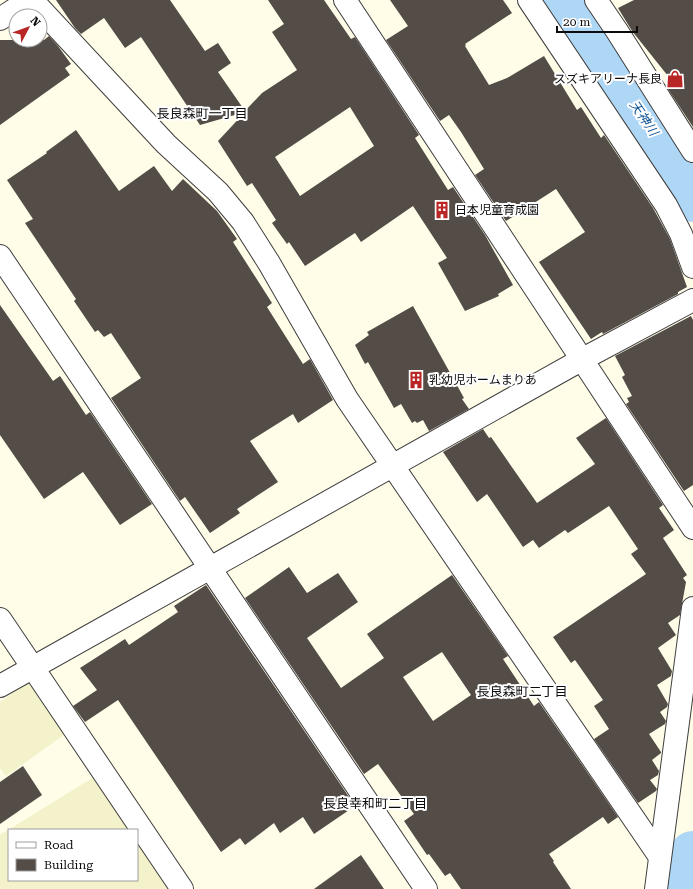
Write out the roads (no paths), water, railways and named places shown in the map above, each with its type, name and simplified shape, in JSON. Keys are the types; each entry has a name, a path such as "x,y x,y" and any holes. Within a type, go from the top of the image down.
{"street":[{"path":"0,19 30,0 166,144 218,192 243,222 269,263 347,399 660,857"},
{"path":"345,0 693,528"},
{"path":"529,0 666,206 681,234 693,267"},
{"path":"596,0 693,151"},
{"path":"0,256 426,889"},
{"path":"0,686 581,360 693,300"},
{"path":"656,889 693,608"},
{"path":"0,619 182,889"}],"waterway":[{"name":"天神川","path":"565,0 659,140 693,198"},
{"name":"天神川","path":"687,889 693,855"}],"place":[{"name":"スズキアリーナ長良","path":"675,79"},
{"name":"日本児童育成園","path":"442,210"},
{"name":"乳幼児ホームまりあ","path":"416,380"}],"district":[{"name":"長良森町一丁目","path":"202,113"},
{"name":"長良森町二丁目","path":"522,691"},
{"name":"長良幸和町二丁目","path":"375,803"}]}
